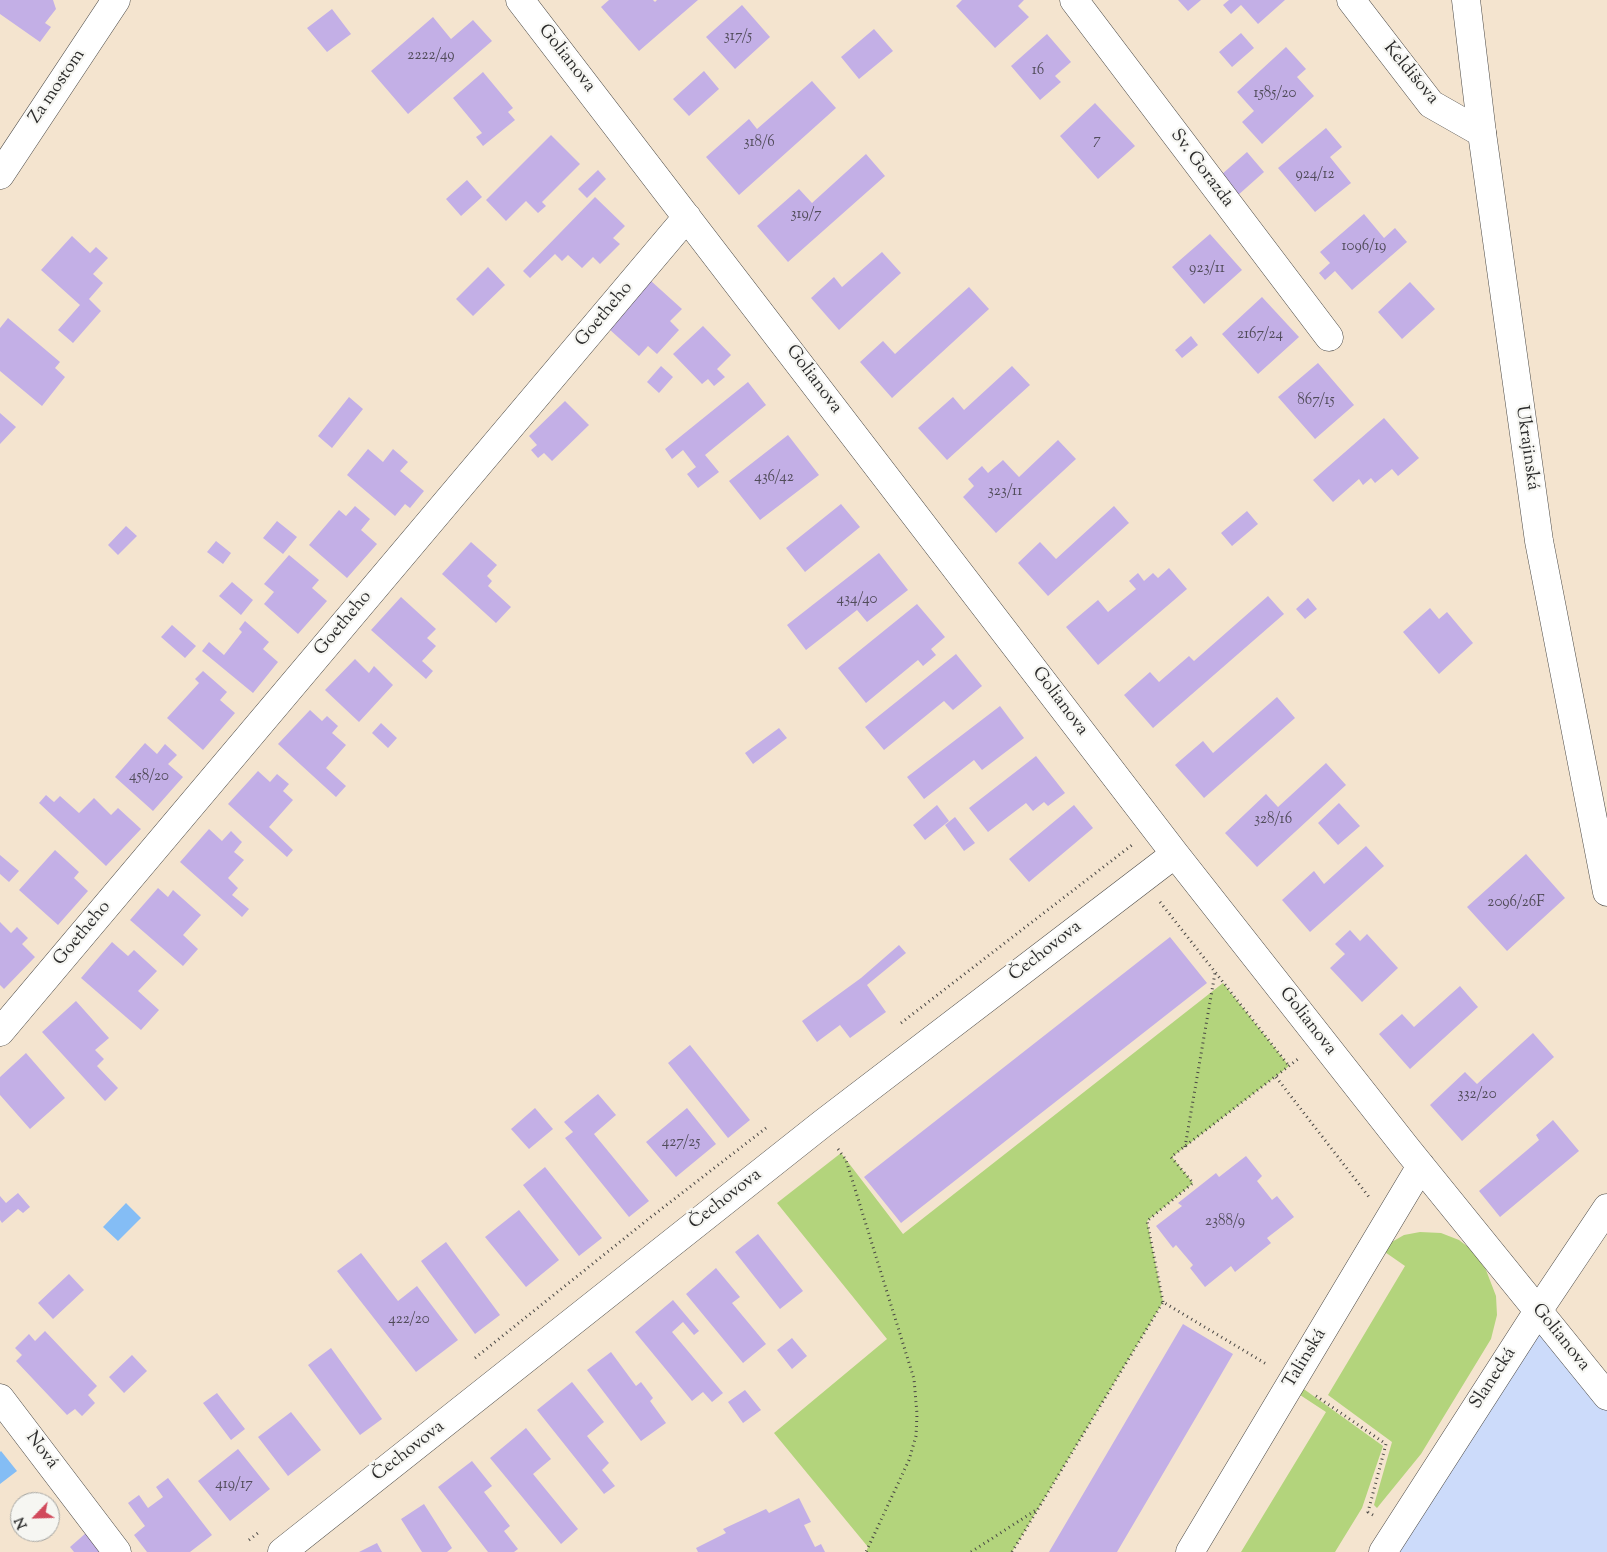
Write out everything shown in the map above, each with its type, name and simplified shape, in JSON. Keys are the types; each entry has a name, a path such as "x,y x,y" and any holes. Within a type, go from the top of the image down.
{"street":[{"name":"Za mostom","path":"0,175 116,0"},
{"name":"Golianova","path":"520,0 1174,854 1421,1166 1607,1396"},
{"name":"Sv. Gorazda","path":"1074,0 1329,337"},
{"name":"Keldišova","path":"1351,0 1431,104 1482,133"},
{"name":"Ukrajinská","path":"1466,0 1482,133 1539,541 1607,892"},
{"name":"Goetheho","path":"0,1032 687,217"},
{"name":"Čechovova","path":"282,1552 822,1124 1174,854"},
{"name":"Talinská","path":"1190,1552 1421,1166"},
{"name":"Slanecká","path":"1383,1552 1538,1311 1607,1208"},
{"name":"Nová","path":"0,1398 118,1552"}],"path":[{"path":"900,1024 1134,844"},
{"path":"1155,896 1289,1066"},
{"path":"1185,1147 1215,973"},
{"path":"1012,1552 1163,1302 1147,1221 1193,1183 1172,1157 1322,1040"},
{"path":"822,1124 846,1160 914,1379 917,1414 916,1436 909,1460 866,1552"},
{"path":"473,1360 768,1126"},
{"path":"1163,1302 1274,1368"},
{"path":"971,1552 1037,1510"},
{"path":"249,1540 264,1528"}],"shaded area":[{"path":"1538,1311 1607,1396 1607,1552 1383,1552"}],"green space":[{"path":"1223,983 1289,1066 1172,1157 1193,1183 1147,1221 1163,1302 1012,1552 866,1552 868,1547 774,1433 887,1339 777,1203 841,1153 903,1234"},
{"path":"1420,1232 1441,1233 1459,1240 1472,1250 1486,1270 1496,1296 1497,1315 1491,1339 1421,1454 1377,1508 1374,1505 1392,1442 1328,1395 1405,1266 1382,1250 1404,1235"},
{"path":"1301,1387 1383,1446 1362,1508 1335,1552 1241,1552 1326,1412 1297,1393"}],"water":[{"path":"126,1203 141,1218 118,1241 103,1227"},
{"path":"0,1452 17,1471 0,1484"}],"building":[{"path":"0,0 53,0 56,9 45,23 51,27 40,42 0,14"},
{"path":"609,0 653,0 655,2 657,0 698,0 639,51 601,7"},
{"path":"962,0 1024,0 1018,6 1029,17 995,48 956,6"},
{"path":"1178,0 1201,0 1188,11"},
{"path":"1229,0 1285,0 1258,24 1241,5 1231,14 1223,5"},
{"path":"742,5 770,37 735,69 706,37"},
{"path":"332,9 351,34 327,52 307,28"},
{"path":"433,17 451,39 473,20 492,41 408,114 371,71"},
{"path":"874,29 893,51 859,79 841,57"},
{"path":"1241,33 1254,48 1232,67 1219,52"},
{"path":"1047,34 1071,62 1055,76 1061,82 1040,100 1011,66"},
{"path":"1286,47 1306,69 1297,77 1314,96 1262,144 1242,122 1254,111 1237,92"},
{"path":"704,71 719,89 689,116 673,99"},
{"path":"483,72 513,108 508,112 515,120 483,146 476,137 482,133 453,98"},
{"path":"812,81 836,108 739,195 706,157 749,119 757,129"},
{"path":"1095,103 1135,146 1098,179 1060,136"},
{"path":"1326,128 1342,147 1330,157 1351,183 1315,212 1278,168"},
{"path":"551,135 580,164 542,202 546,206 538,213 526,201 506,221 486,200"},
{"path":"1247,152 1264,172 1237,196 1221,175"},
{"path":"866,154 885,176 788,262 757,226 799,189 812,203"},
{"path":"598,170 606,179 587,198 578,189"},
{"path":"467,180 482,197 461,216 446,199"},
{"path":"595,197 625,226 613,238 620,244 600,264 593,257 582,268 568,255 562,261 555,254 530,278 523,271"},
{"path":"1364,214 1384,238 1395,228 1407,242 1352,290 1335,271 1325,280 1319,273 1330,263 1320,252"},
{"path":"1210,234 1242,270 1204,304 1172,267"},
{"path":"72,236 90,253 96,247 108,258 93,274 103,283 89,299 101,311 73,343 58,330 80,305 41,270"},
{"path":"882,252 901,273 839,330 811,298 834,277 842,287"},
{"path":"488,267 505,285 473,316 456,299"},
{"path":"651,281 682,309 670,321 679,330 657,354 648,346 639,356 609,329"},
{"path":"1410,282 1435,309 1402,339 1378,312"},
{"path":"969,287 989,309 892,398 860,362 883,341 895,354"},
{"path":"1262,297 1299,337 1258,374 1222,334"},
{"path":"8,318 60,362 55,368 65,377 42,406 0,371 0,328"},
{"path":"703,326 731,355 717,369 725,377 714,386 708,379 702,384 673,354"},
{"path":"1191,336 1198,345 1182,358 1175,350"},
{"path":"1318,363 1354,405 1315,439 1278,397"},
{"path":"661,366 673,377 659,393 647,382"},
{"path":"1012,366 1030,385 947,460 918,428 953,397 964,410"},
{"path":"748,382 766,405 705,455 719,472 698,488 687,474 696,467 683,450 672,459 665,449"},
{"path":"349,397 363,409 332,448 318,436"},
{"path":"565,401 589,425 552,461 544,453 538,458 531,450 537,445 529,436"},
{"path":"0,413 16,427 0,444"},
{"path":"1384,418 1419,458 1398,476 1392,469 1375,483 1371,478 1363,485 1359,479 1333,502 1313,480"},
{"path":"788,435 819,475 760,520 729,481"},
{"path":"1058,440 1076,459 996,533 963,497 974,486 968,479 982,466 988,473 1003,460 1019,477"},
{"path":"368,449 383,462 393,449 408,462 400,471 424,491 410,508 405,504 395,516 347,475"},
{"path":"841,504 860,527 805,572 786,548"},
{"path":"355,506 370,519 361,530 377,544 347,578 309,545 339,510 346,516"},
{"path":"1114,506 1129,523 1048,596 1018,563 1040,542 1056,559"},
{"path":"1247,511 1258,524 1232,546 1221,533"},
{"path":"277,521 297,537 283,554 263,538"},
{"path":"126,526 137,536 118,555 108,545"},
{"path":"216,541 231,553 223,564 207,552"},
{"path":"471,542 497,565 487,576 492,581 488,586 511,607 496,623 442,574"},
{"path":"879,553 908,590 867,622 857,610 806,650 787,625"},
{"path":"289,555 319,580 312,588 327,601 298,634 264,604 274,592 264,584"},
{"path":"1169,568 1187,589 1098,665 1066,627 1098,600 1108,612 1136,589 1129,581 1138,573 1144,581 1153,573 1158,578"},
{"path":"232,582 253,600 241,615 219,596"},
{"path":"1268,596 1284,614 1153,728 1124,695 1150,672 1159,682 1189,656 1194,661"},
{"path":"401,597 436,629 427,638 436,646 422,661 433,671 426,679 371,630"},
{"path":"1308,598 1317,609 1305,619 1296,609"},
{"path":"917,604 945,637 931,649 936,655 923,666 918,660 866,703 838,668"},
{"path":"1430,608 1439,619 1447,612 1473,643 1439,674 1403,632"},
{"path":"245,621 269,642 263,649 278,662 253,693 202,651 209,642 224,655 242,632 239,629"},
{"path":"172,625 196,646 185,658 161,637"},
{"path":"956,654 982,686 953,710 944,701 884,750 865,727"},
{"path":"355,659 369,673 374,666 393,685 359,722 325,690"},
{"path":"203,671 227,692 220,700 235,713 203,750 167,718 199,683 195,679"},
{"path":"1277,697 1295,718 1204,798 1175,765 1203,741 1213,753"},
{"path":"1000,706 1024,738 982,770 974,760 924,799 907,777"},
{"path":"310,710 322,721 327,716 338,726 332,733 346,745 326,768 346,786 336,797 278,744"},
{"path":"381,723 397,738 388,748 372,733"},
{"path":"779,728 787,738 753,764 745,753"},
{"path":"145,743 157,754 165,744 177,755 168,764 183,777 153,811 115,777"},
{"path":"1036,756 1065,793 1048,806 1044,802 1033,811 1026,803 988,832 969,808"},
{"path":"1326,763 1346,785 1257,867 1225,833 1266,794 1278,807"},
{"path":"258,771 270,782 277,774 289,784 283,791 293,800 269,827 293,850 287,857 228,804"},
{"path":"46,795 54,802 60,796 79,813 94,798 111,815 118,808 141,829 106,866 39,803"},
{"path":"1339,803 1360,826 1338,845 1318,823"},
{"path":"937,805 949,821 925,840 913,825"},
{"path":"1074,805 1093,828 1029,882 1009,859"},
{"path":"955,817 975,843 964,851 945,825"},
{"path":"209,829 222,841 231,831 242,842 234,852 244,860 228,878 238,888 232,895 249,909 242,917 180,862"},
{"path":"1366,846 1384,866 1310,932 1282,900 1314,871 1324,884"},
{"path":"55,850 79,872 74,878 88,891 58,925 19,890"},
{"path":"1526,854 1565,898 1507,951 1467,907"},
{"path":"0,855 19,871 9,882 0,874"},
{"path":"158,888 168,897 173,890 201,915 183,935 198,949 183,966 130,920"},
{"path":"0,922 11,933 17,927 28,938 22,944 35,957 4,989 0,985"},
{"path":"1350,930 1360,941 1367,934 1398,968 1362,1002 1330,968 1345,954 1335,944"},
{"path":"1170,937 1207,983 901,1223 864,1177"},
{"path":"112,942 128,956 134,950 157,971 138,991 159,1010 141,1030 81,978"},
{"path":"899,945 906,953 867,985 886,1012 850,1038 840,1025 817,1042 802,1021 861,978"},
{"path":"1460,986 1478,1007 1410,1069 1379,1034 1402,1014 1414,1027"},
{"path":"76,1001 109,1038 95,1050 104,1059 97,1066 118,1088 105,1101 42,1032"},
{"path":"1533,1033 1554,1057 1462,1141 1430,1105 1465,1072 1477,1084"},
{"path":"690,1045 750,1120 728,1138 668,1063"},
{"path":"26,1053 65,1098 30,1129 0,1095 0,1077"},
{"path":"598,1094 616,1115 594,1134 649,1201 629,1217 565,1138 573,1132 564,1122"},
{"path":"535,1108 553,1129 529,1149 511,1129"},
{"path":"687,1108 716,1144 676,1177 646,1142"},
{"path":"1553,1120 1579,1151 1500,1217 1479,1191 1539,1140 1536,1135"},
{"path":"1246,1156 1262,1176 1257,1181 1272,1200 1277,1196 1294,1217 1267,1238 1271,1243 1235,1272 1231,1266 1205,1287 1190,1268 1193,1265 1176,1245 1173,1248 1156,1226 1182,1206 1178,1203 1216,1173 1219,1177"},
{"path":"545,1167 602,1238 579,1256 523,1185"},
{"path":"18,1193 30,1207 23,1213 18,1209 2,1223 0,1220 0,1196 6,1203"},
{"path":"519,1210 559,1260 526,1287 485,1237"},
{"path":"758,1234 803,1291 780,1309 735,1252"},
{"path":"446,1242 500,1315 475,1334 421,1261"},
{"path":"361,1253 398,1301 417,1286 458,1340 416,1372 337,1271"},
{"path":"716,1268 740,1297 732,1303 766,1344 743,1363 686,1294"},
{"path":"69,1274 84,1290 53,1319 38,1303"},
{"path":"673,1300 699,1331 694,1335 683,1322 672,1332 723,1393 712,1402 703,1392 692,1401 635,1332"},
{"path":"1183,1324 1233,1354 1117,1552 1049,1552"},
{"path":"45,1331 97,1386 88,1395 95,1403 82,1416 75,1409 67,1415 16,1361 22,1355 15,1348 29,1334 35,1341"},
{"path":"792,1338 807,1356 792,1369 777,1350"},
{"path":"331,1348 382,1419 360,1435 308,1365"},
{"path":"611,1352 636,1386 641,1382 653,1398 650,1401 666,1423 641,1441 587,1370"},
{"path":"132,1355 147,1371 124,1393 109,1377"},
{"path":"572,1382 604,1422 587,1436 609,1463 602,1470 615,1486 604,1494 537,1410"},
{"path":"745,1390 761,1410 743,1423 728,1402"},
{"path":"217,1393 245,1429 231,1440 203,1403"},
{"path":"291,1412 321,1450 288,1476 258,1437"},
{"path":"526,1428 551,1459 533,1474 578,1529 561,1544 490,1458"},
{"path":"238,1449 270,1489 230,1521 198,1481"},
{"path":"472,1461 492,1486 484,1492 510,1526 504,1531 518,1549 514,1552 488,1552 438,1487"},
{"path":"168,1478 212,1535 190,1552 147,1552 134,1535 145,1526 128,1503 139,1495 148,1508 163,1497 156,1487"},
{"path":"799,1498 811,1522 804,1525 815,1547 821,1544 825,1552 698,1552 696,1548 726,1533 723,1529 766,1509 769,1513"},
{"path":"424,1504 452,1548 447,1552 422,1552 401,1519"},
{"path":"86,1533 102,1552 74,1552 70,1547"},
{"path":"377,1543 382,1552 359,1552"}]}
